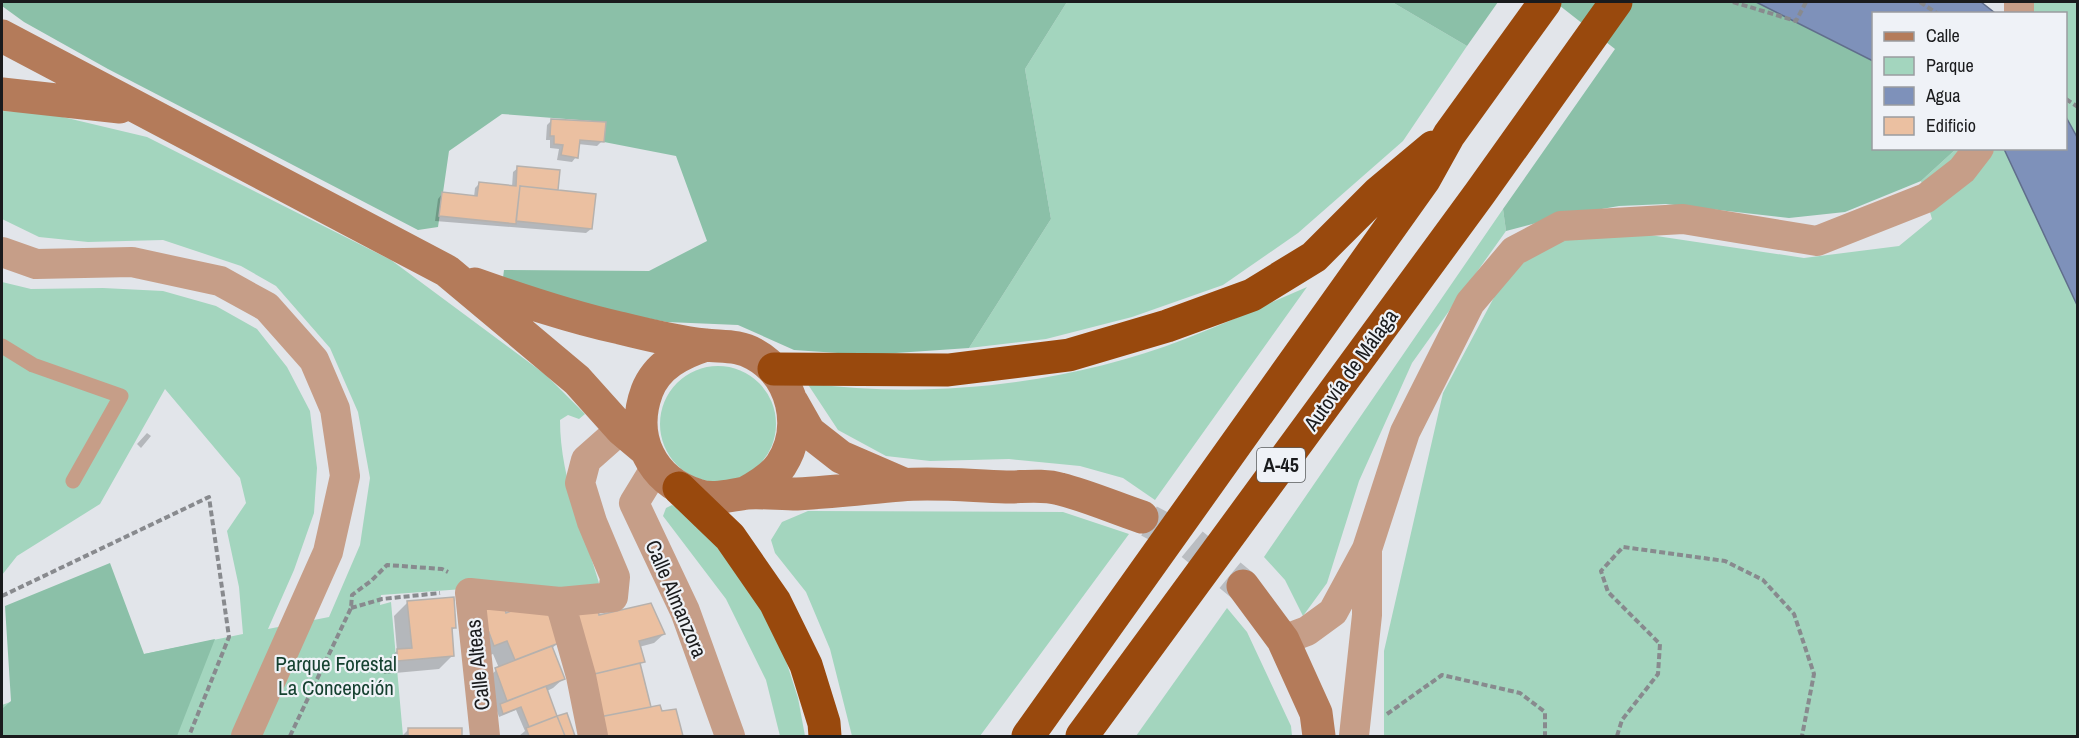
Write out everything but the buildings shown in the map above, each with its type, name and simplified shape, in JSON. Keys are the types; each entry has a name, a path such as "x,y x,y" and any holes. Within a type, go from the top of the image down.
{"highway":[{"name":"A-45","path":"1028,736 1436,151 1545,2"},
{"name":"Autovía de Málaga","path":"1082,736 1480,194 1616,2"},
{"path":"774,369 948,370 1069,355 1167,326 1252,295 1314,257 1378,193 1436,151"},
{"path":"660,468 730,537 776,602 806,665 824,723 825,736"},
{"path":"1096,736 1114,692"}],"street":[{"path":"2,36 137,109 411,251 456,277 542,308 620,328 706,345 730,346 754,354 774,369 785,385 809,432 841,457 905,484"},
{"path":"2,94 137,109"},
{"path":"1283,640 1307,631 1333,612 1367,549 1405,432 1470,303 1514,251 1561,226 1683,219 1817,241 1926,198 1962,170 1977,150"},
{"path":"2,252 36,264 132,262 220,281 267,307 314,360 335,409 345,476 328,552 246,736"},
{"path":"456,277 577,380 660,468 700,496 723,498 745,493 797,494 905,484 1058,488 1142,517"},
{"path":"660,468 640,427 642,404 651,382 665,365 684,352 706,345"},
{"path":"745,493 765,482 780,466 790,446 794,424 792,402"},
{"path":"470,593 560,602 613,597 615,577 592,522 580,483 586,460 621,429"},
{"name":"Calle Almanzora","path":"660,468 634,503 685,611 730,736"},
{"path":"1354,736 1367,615 1367,549"},
{"path":"1243,586 1283,640 1316,713 1319,736"},
{"name":"Calle Alteas","path":"470,593 485,736"},
{"path":"560,602 581,676 593,736"}],"lane":[{"path":"2,346 33,366 121,396 74,481"}],"path":[{"path":"1733,2 1796,21 1806,2"},
{"path":"1920,2 1935,12"},
{"path":"2,596 209,497 230,637 189,736"},
{"path":"1617,736 1622,720 1658,674 1660,644 1608,592 1601,572 1623,547 1725,561 1763,580 1794,614 1814,674 1802,736"},
{"path":"290,736 351,608 352,595 387,565 442,569 458,578 470,593"},
{"path":"351,608 382,599 458,591 470,593"},
{"path":"1384,716 1442,675 1520,693 1545,712 1545,736"}],"green space":[{"path":"2,2 1067,2 1025,69 1051,219 969,348 867,355 794,350 738,325 667,322 578,305 503,278 504,270 649,271 707,241 676,156 604,142 605,122 502,114 449,151 438,227 418,230 108,69 24,22 2,6"},
{"path":"1067,2 1392,2 1467,46 1403,141 1298,233 1223,285 1132,317 1046,339 969,348 1051,219 1025,69"},
{"path":"1392,2 1498,2 1467,46"},
{"path":"1555,2 1756,2 1872,60 1872,150 1955,150 1921,181 1845,212 1789,218 1666,204 1619,206 1567,215 1506,231 1503,209 1615,49"},
{"path":"2005,2 2077,2 2077,137 2067,119 2067,12 2005,12"},
{"name":"Parque Forestal La Concepción","path":"2,111 46,113 147,137 391,260 546,375 585,414 579,419 568,415 560,420 561,441 568,482 599,583 585,596 477,588 381,595 380,605 391,602 403,736 2,736 2,705 144,654 243,634 239,587 227,531 246,503 240,478 165,389 100,504 17,556 2,575 2,282 31,289 103,288 163,291 216,306 257,329 287,367 310,411 317,468 314,513 294,570 268,629 329,617 360,545 370,478 358,412 330,348 276,286 241,266 163,240 88,242 39,237 2,219"},
{"path":"1955,150 2004,150 2077,305 2077,736 1384,736 1384,651 1443,393 1507,273 1568,234 1623,231 1804,258 1899,246 1932,219 1921,181"},
{"path":"1503,209 1506,231 1412,363 1359,481 1327,583 1303,616 1285,580 1264,557"},
{"path":"1307,287 1155,500 1123,478 1080,466 1009,459 930,461 886,456 838,430 807,383 902,390 999,384 1047,377 1141,355 1200,333"},
{"path":"718,366 740,371 759,383 771,402 776,424 771,446 759,465 740,477 718,482 696,477 677,465 665,446 660,424 665,402 677,383 696,371"},
{"path":"672,505 698,520 750,588 780,642 798,698 805,736 780,736 766,680 726,599 663,516 666,508"},
{"path":"808,511 1063,512 1129,534 980,736 852,736 830,649 806,592 775,553 771,540 782,522"},
{"path":"110,563 144,654 215,639 177,736 2,736 2,709 11,701 5,606"},
{"path":"1227,608 1247,632 1291,726 1292,736 1136,736"}],"water":[{"path":"1756,2 1981,2 1994,12 1872,12 1872,60"},
{"path":"2067,119 2077,137 2077,305 2004,150 2067,150"}],"tunnel":[{"path":"1149,521 1192,544 1243,586"}]}
